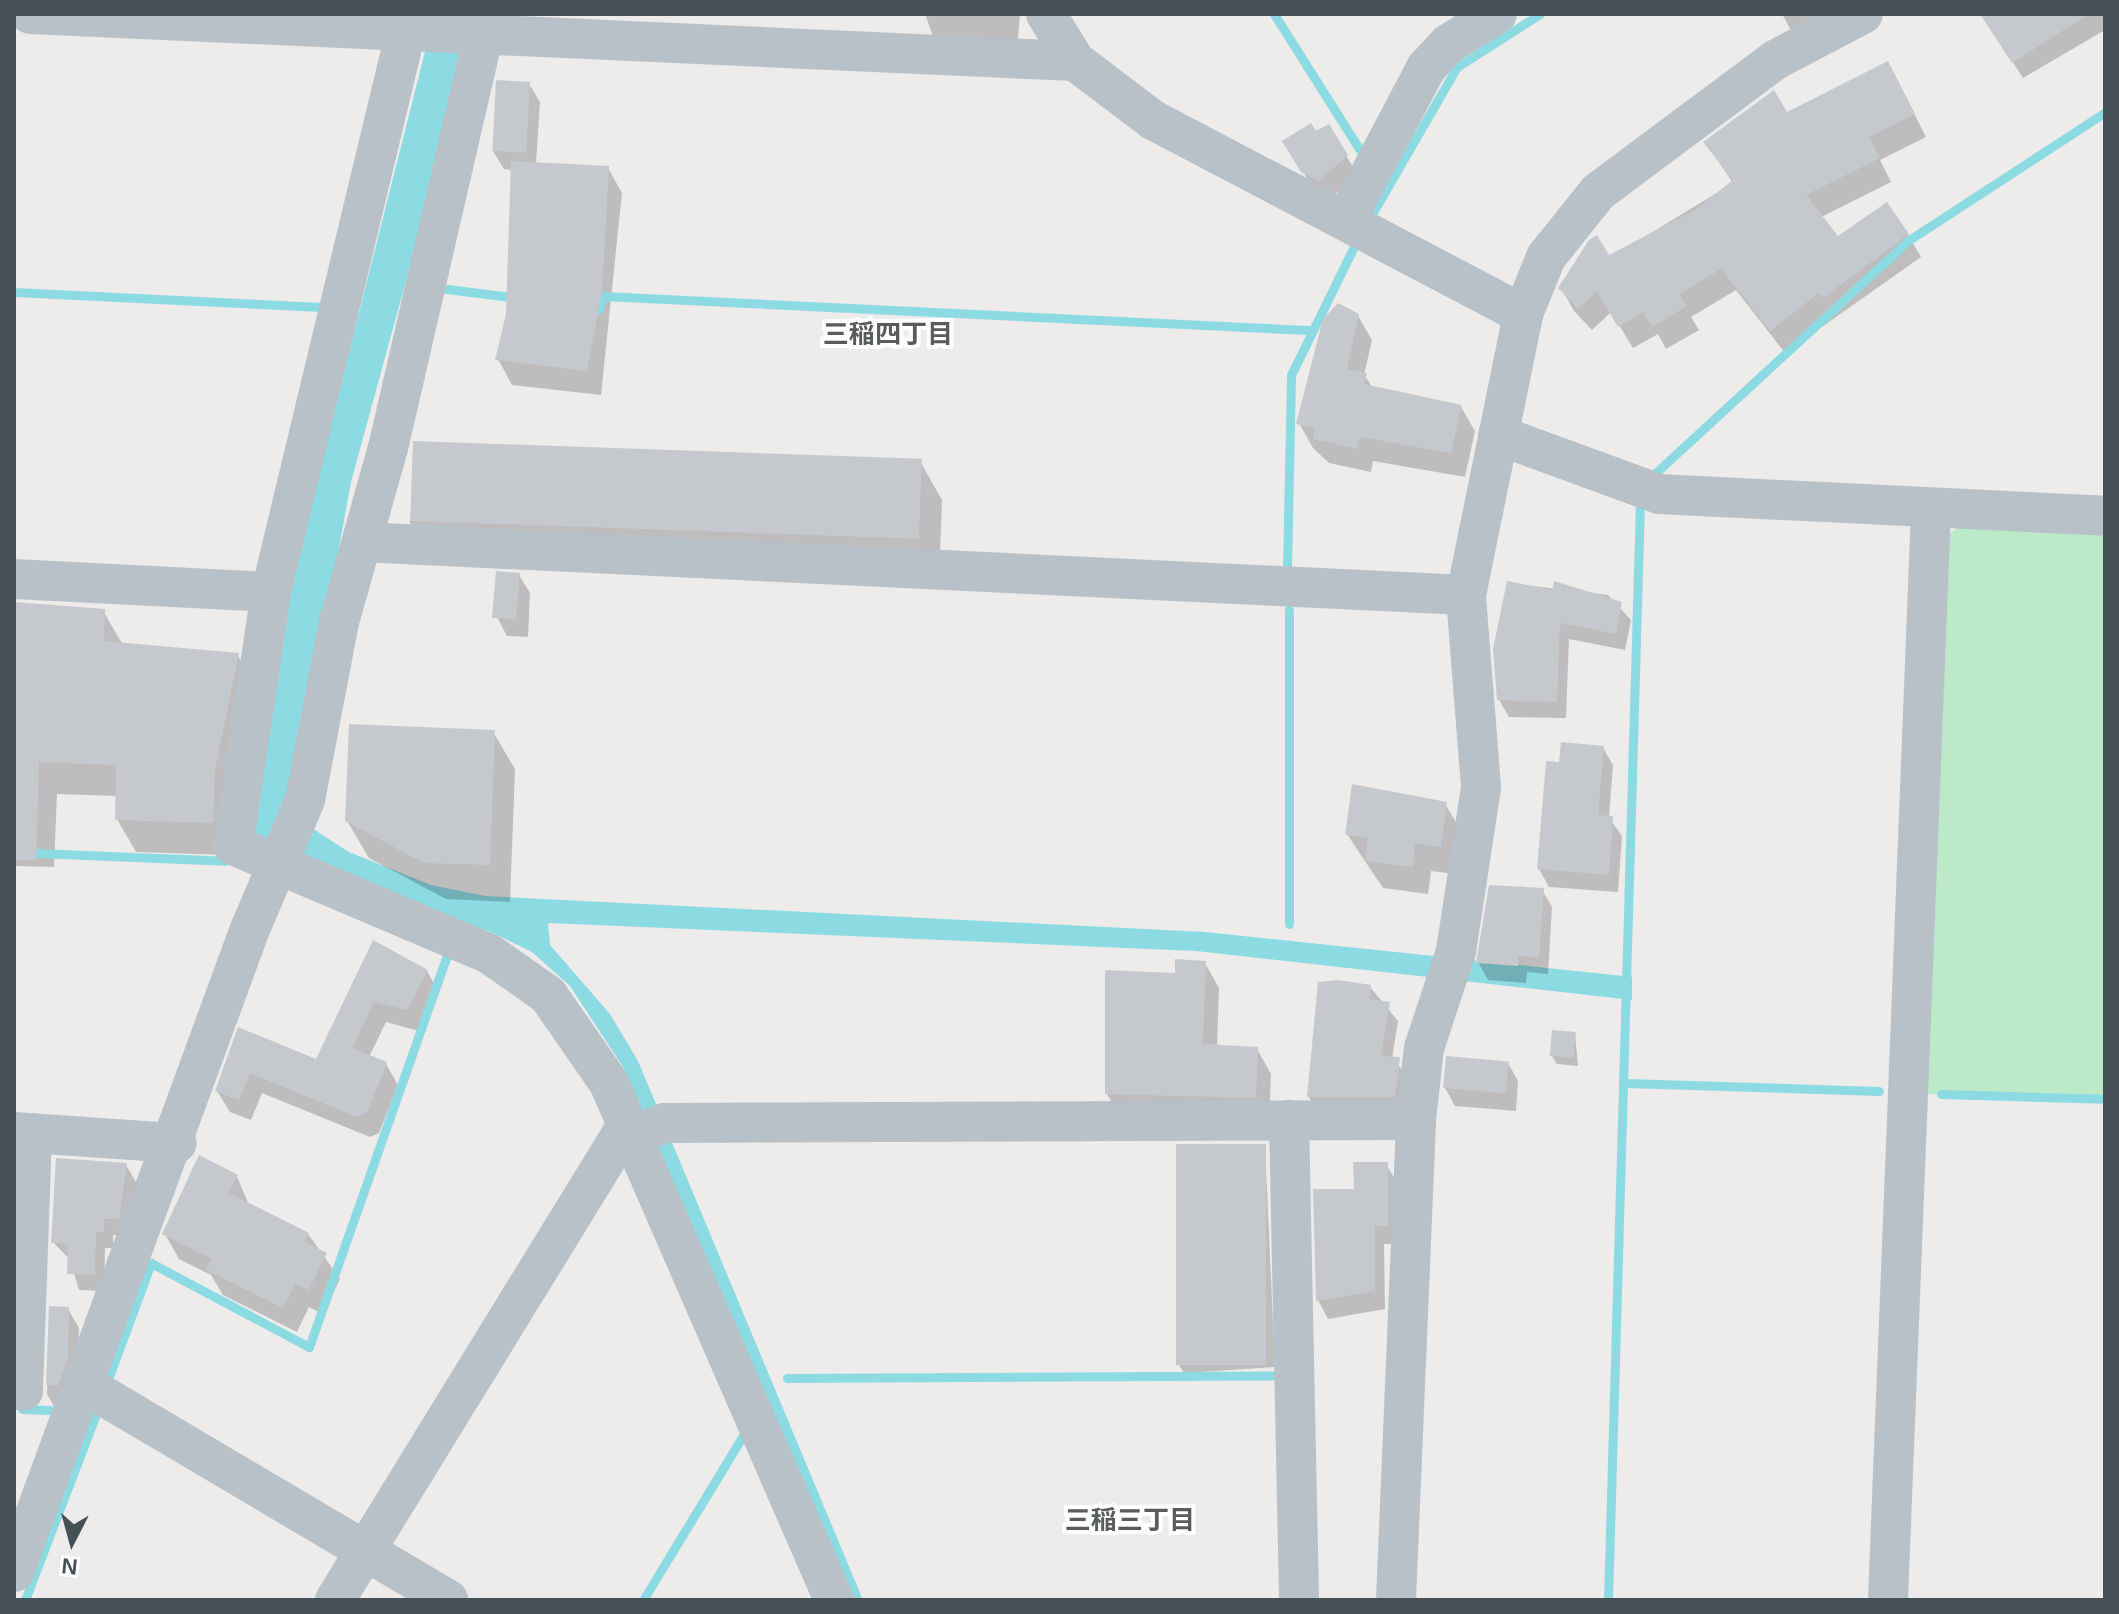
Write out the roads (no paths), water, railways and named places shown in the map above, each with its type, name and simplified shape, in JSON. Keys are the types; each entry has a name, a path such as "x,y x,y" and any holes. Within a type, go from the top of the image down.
{"street":[{"path":"30,14 482,28 1075,61"},
{"path":"1046,14 1075,61 1153,120 1347,218 1523,314"},
{"path":"1347,218 1426,68 1448,44 1497,14"},
{"path":"1396,1600 1416,1120 1424,1048 1450,968 1481,787 1466,595 1523,314 1546,257 1598,192 1775,60 1863,14"},
{"path":"411,27 271,592 233,845 527,976 640,1129 834,1600"},
{"path":"14,1572 177,1143 250,929 281,869 305,800 482,28"},
{"path":"1498,435 1659,494 1931,512 2105,516"},
{"path":"1888,1600 1931,512"},
{"path":"362,542 1466,595"},
{"path":"14,579 271,592"},
{"path":"1289,1120 1299,1600"},
{"path":"640,1129 1416,1120"},
{"path":"335,1600 640,1129"},
{"path":"23,1391 23,1132 177,1143"},
{"path":"85,1385 448,1600"}],"water":[{"path":"433,20 467,58 351,482 293,799 307,825 349,852 431,885 485,896 1205,932 1632,977 1632,1000 1196,951 548,923 550,945 610,1014 638,1061 863,1600 855,1600 623,1067 570,986 532,952 493,933 245,841 281,621"}],"waterway":[{"path":"1274,14 1360,150"},
{"path":"1372,214 1457,67 1540,14"},
{"path":"1650,478 1909,240 2105,112"},
{"path":"1287,568 1291,375 1357,240"},
{"path":"439,288 518,298"},
{"path":"14,292 322,307"},
{"path":"589,307 599,309 603,296 1309,330"},
{"path":"1608,1600 1640,502"},
{"path":"1289,610 1289,924"},
{"path":"14,852 225,861"},
{"path":"107,1382 151,1263 309,1347 449,949"},
{"path":"1625,1083 1879,1091"},
{"path":"1941,1094 2105,1099"},
{"path":"787,1378 1283,1375"},
{"path":"22,1409 50,1410"},
{"path":"25,1600 98,1409"},
{"path":"643,1600 747,1429"}],"district":[{"name":"三稲四丁目","path":"888,335"},
{"name":"三稲三丁目","path":"1130,1521"}]}
